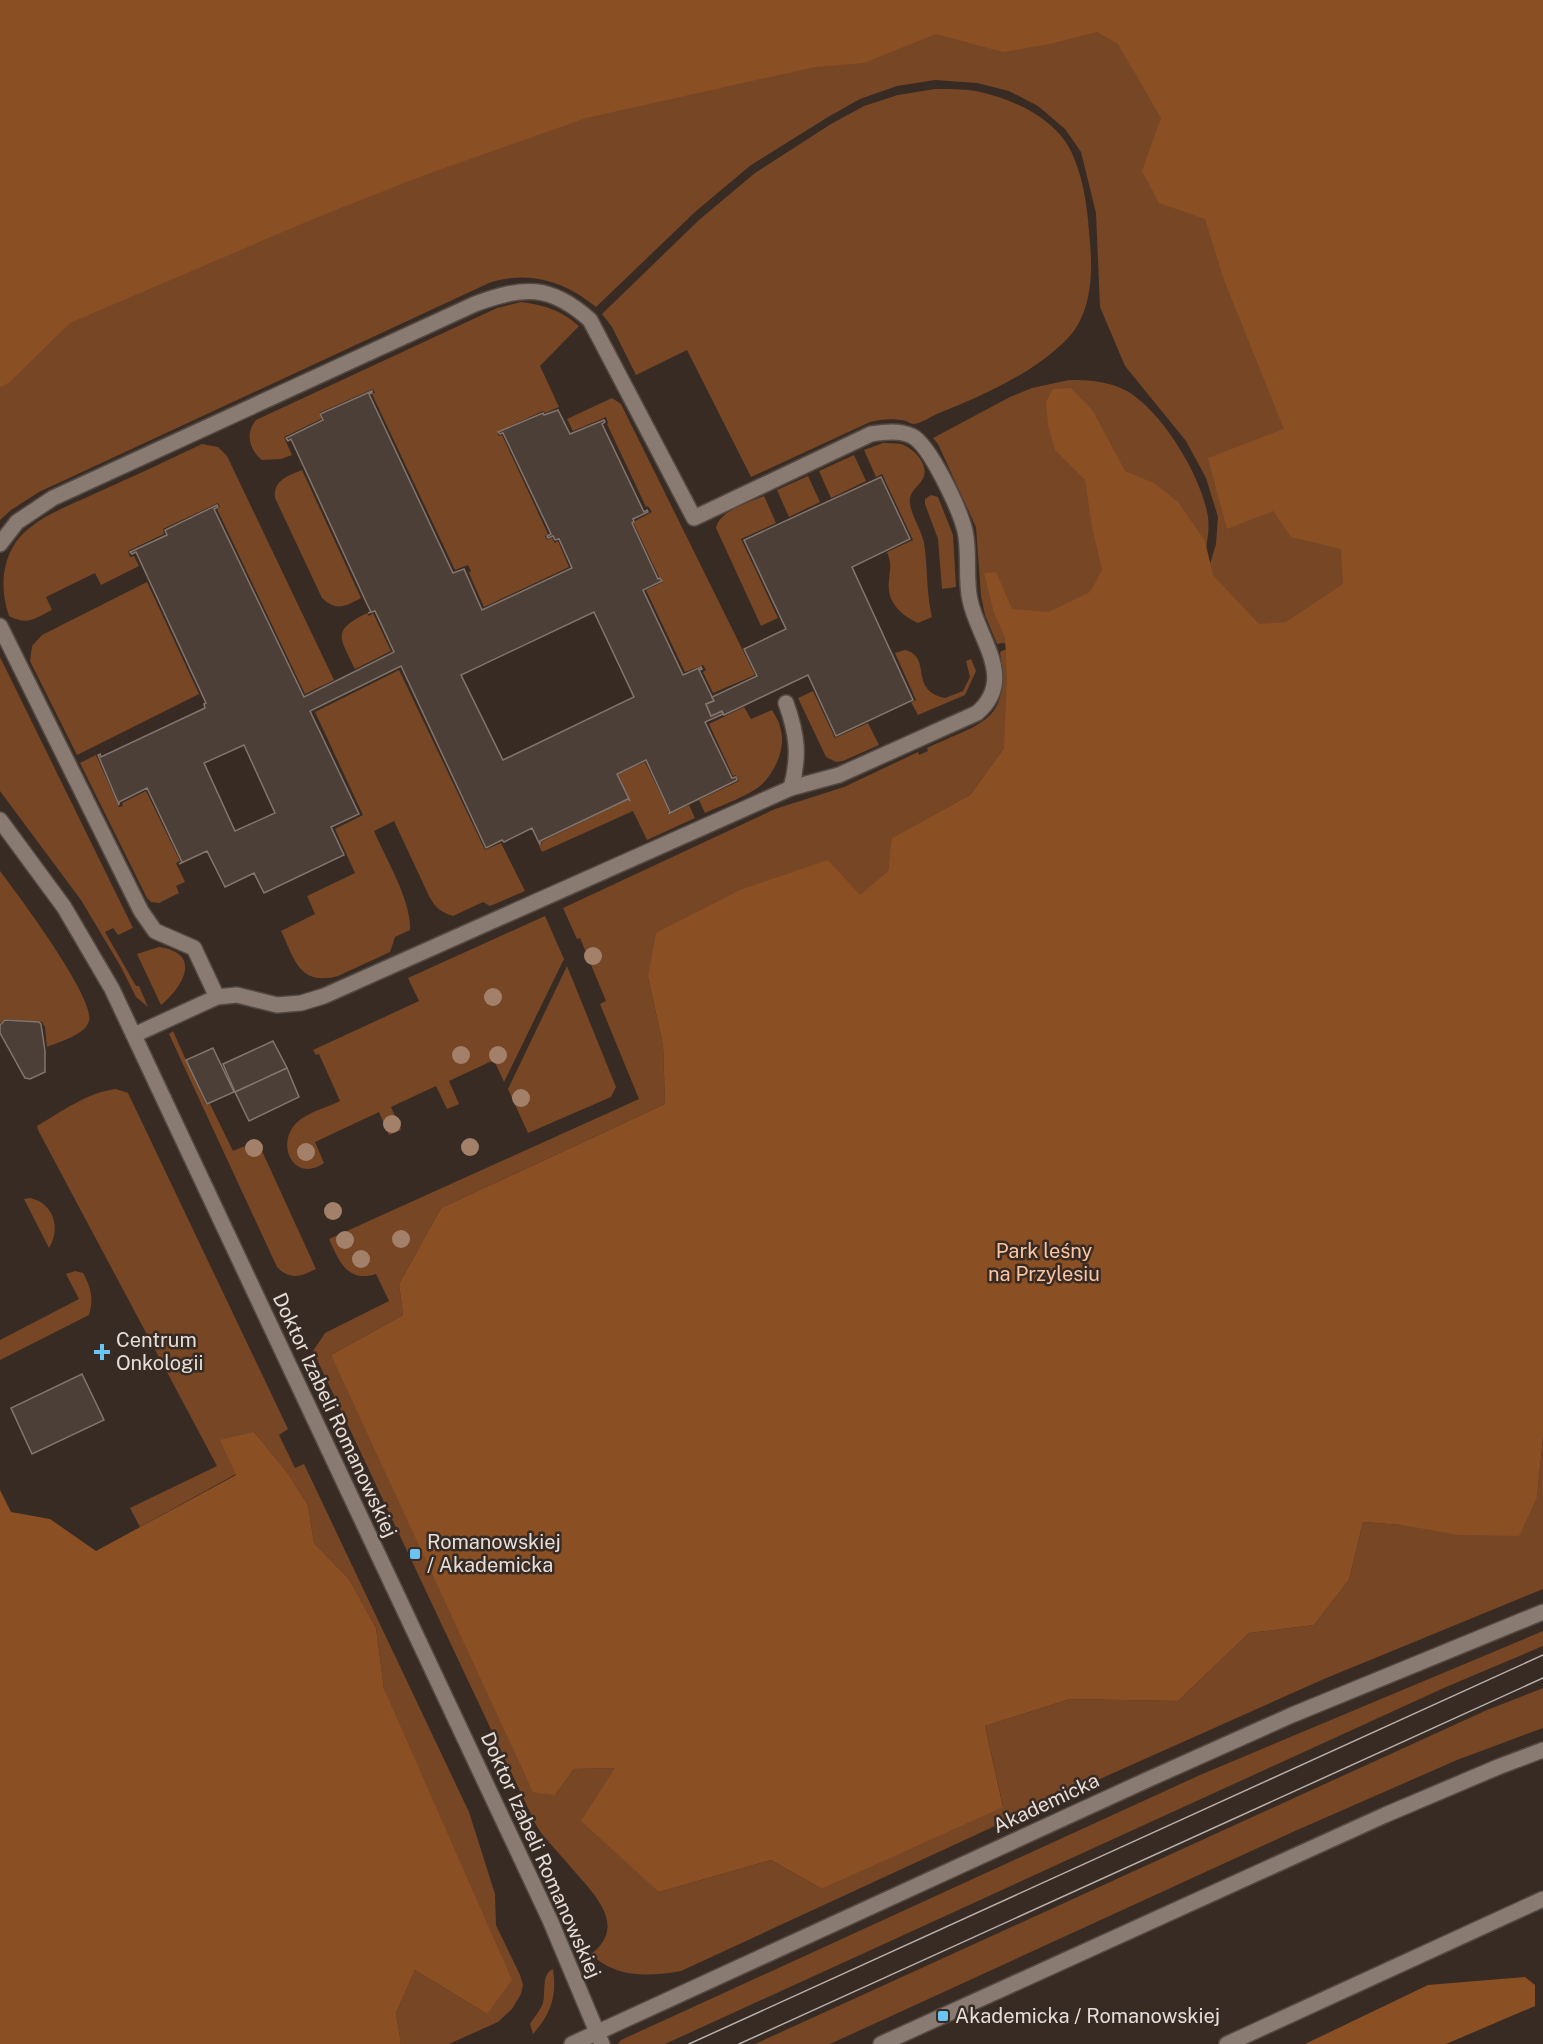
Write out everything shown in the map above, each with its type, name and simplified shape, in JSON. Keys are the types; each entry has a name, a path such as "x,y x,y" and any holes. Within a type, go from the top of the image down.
{"street":[{"path":"0,544 17,522 53,498 475,304 501,294 528,290 550,294 576,307 590,320 694,518 871,434 899,432 912,436 931,455 965,531 969,597 975,621 990,653 995,680 988,704 977,713 839,775 791,788 324,996 301,1003 278,1005 237,995 217,997 134,1035"},
{"path":"0,626 141,911 155,931 194,948 217,997"},
{"path":"786,703 793,724 797,748 796,768 791,788"},
{"name":"Doktor Izabeli Romanowskiej","path":"0,820 64,907 112,989 550,1920 600,2038"},
{"name":"Akademicka","path":"572,2044 600,2038 1241,1738 1543,1612"},
{"path":"881,2044 1385,1815 1543,1750"},
{"path":"1227,2044 1543,1899"}],"shaded area":[{"path":"849,0 1112,0 1374,584 1004,748 970,795 893,838 888,871 860,896 648,977 663,1045 665,1104 441,1208 399,1284 403,1315 331,1355 555,1795 574,1769 615,1768 659,1892 771,1860 822,1889 1003,1806 985,1726 1070,1699 1178,1701 1249,1633 1314,1625 1349,1580 1363,1522 1402,1525 1537,1497 1543,1438 1543,1589 1324,1679 1008,1820 681,1971 633,1974 611,1968 591,1954 602,1944 607,1933 607,1923 599,1901 535,1823 313,1351 325,1333 389,1301 376,1274 366,1276 351,1273 336,1255 329,1239 639,1099 600,1004 606,1001 580,938 577,939 563,908 775,809 844,787 918,752 919,755 928,751 927,748 977,725 996,707 1001,693 1000,652 1004,650 1057,658 1210,564 1216,544 1218,517 1206,478 1186,441 1125,366 1100,307 1096,213 1081,152 1065,129 1038,106 1009,91 977,83 935,80 897,86 860,99 751,165 695,212 596,307 571,290 546,280 518,278 489,283 39,492 0,520 0,340"},
{"path":"935,89 976,91 1020,106 1047,122 1067,145 1081,178 1089,232 1091,255 1089,293 1082,317 1068,338 1055,350 1040,362 990,391 917,423 892,419 870,422 751,477 687,350 636,375 612,327 602,314 699,220 755,173 831,124 864,106 898,95"},
{"path":"521,302 552,309 579,326 540,366 559,407 545,413 543,411 497,432 499,436 502,435 548,534 545,536 547,540 552,538 555,543 558,541 569,567 484,607 469,573 471,571 468,565 455,570 372,394 375,393 373,389 319,413 321,419 284,437 292,455 281,459 262,460 251,446 250,430 256,420 497,308"},
{"path":"1069,380 1106,383 1127,391 1154,414 1166,429 1189,465 1204,501 1208,528 1203,563 1057,649 997,644 985,615 981,596 976,527 938,444 933,438 1010,397 1032,388"},
{"path":"612,398 621,404 755,675 713,693 703,672 706,670 703,665 685,672 646,590 663,582 634,524 635,521 652,512 648,506 646,507 607,424 606,417 573,431 567,419"},
{"path":"883,443 899,444 915,452 922,461 925,471 911,495 910,504 924,543 932,617 918,623 900,611 892,601 890,594 890,563 887,552 913,540 882,474 876,477 864,450"},
{"path":"202,444 218,447 227,456 334,680 305,694 217,509 220,507 218,503 163,529 164,534 128,551 130,557 134,556 139,566 101,585 95,573 46,597 52,610 36,618 26,621 9,616 3,586 6,565 13,547 27,530 54,512"},
{"path":"854,455 866,481 831,498 819,471"},
{"path":"302,470 361,598 346,605 332,605 322,598 275,498 276,487 279,483"},
{"path":"808,476 820,502 789,517 777,490"},
{"path":"931,495 938,497 953,535 956,587 942,589 938,539 925,504 925,499"},
{"path":"764,496 776,523 741,539 778,618 761,626 716,528 723,516 729,512"},
{"path":"147,582 199,694 77,755 30,661 32,646 42,635"},
{"path":"367,613 369,616 373,613 391,651 355,669 345,649 343,630"},
{"path":"905,650 918,659 927,688 934,694 945,698 963,691 970,677 966,661 971,659 976,671 965,695 918,715 911,702 916,700 895,653"},
{"path":"0,657 133,928 118,935 113,928 105,932 136,986 139,986 148,1007 136,997 81,900 0,791"},
{"path":"399,670 485,850 501,843 525,891 490,906 483,902 453,916 441,911 429,896 394,821 374,831 407,906 410,930 395,937 390,952 338,976 315,977 300,968 281,931 315,914 307,896 355,873 335,829 363,815 315,712"},
{"path":"813,691 835,738 868,723 879,745 843,761 836,762 826,757 798,698"},
{"path":"744,707 751,719 772,710 782,735 781,751 775,767 760,786 705,813 699,800 739,781 736,775 733,776 709,724"},
{"path":"96,755 119,807 123,806 122,803 146,791 180,861 176,863 185,882 176,886 179,893 159,903 151,902 147,898 80,763"},
{"path":"645,762 669,811 668,815 689,805 695,818 647,840 633,811 542,852 539,846 541,842 627,800 630,801 618,774"},
{"path":"0,871 68,969 88,1009 87,1026 71,1037 47,1047 45,1027 42,1022 5,1019 0,1023"},
{"path":"545,916 564,959 504,1082 494,1060 449,1081 459,1104 447,1109 436,1086 391,1107 401,1130 389,1135 379,1112 315,1142 324,1163 313,1168 303,1168 295,1164 287,1148 292,1128 305,1116 340,1101 319,1054 316,1055 313,1050 419,1001 408,978"},
{"path":"159,947 172,950 181,956 185,963 182,980 161,1005 137,954"},
{"path":"567,966 616,1087 611,1097 528,1133 508,1089"},
{"path":"173,1031 206,1105 210,1104 233,1151 255,1146 262,1151 316,1269 291,1276 277,1267 169,1034"},
{"path":"116,1089 128,1093 288,1429 279,1435 295,1468 304,1464 469,1812 495,1894 496,1925 523,1985 521,1994 512,2009 498,2022 449,2044 401,2044 396,2013 415,1970 487,2014 384,1689 376,1628 349,1579 314,1543 308,1505 287,1472 254,1432 236,1474 140,1527 130,1508 217,1466 38,1130 37,1126 75,1103 95,1094"},
{"path":"30,1198 45,1205 53,1218 55,1225 53,1241 49,1248 24,1199"},
{"path":"75,1271 83,1273 90,1288 89,1315 0,1360 0,1340 79,1299 66,1274"},
{"path":"1543,1631 1543,1646 1446,1687 665,2044 618,2044 621,2040 1200,1775"},
{"path":"1543,1688 1543,1728 1457,1760 1295,1831 830,2044 755,2044 1487,1710"},
{"path":"553,1969 554,1988 551,2004 533,2034 530,2024 543,2003 545,1979 549,1971"}],"green space":[{"name":"Park leśny na Przylesiu","path":"0,0 1543,0 1543,1438 1537,1497 1519,1536 1459,1535 1402,1525 1363,1522 1349,1580 1314,1625 1249,1633 1178,1701 1070,1699 985,1726 1003,1807 822,1889 771,1860 659,1892 581,1821 615,1768 574,1769 555,1795 533,1792 331,1355 403,1315 399,1284 441,1208 665,1104 663,1045 648,977 656,933 740,890 828,860 860,895 888,871 892,838 970,795 1004,748 1007,679 1005,637 994,613 984,573 996,572 1012,609 1049,612 1090,592 1102,570 1092,527 1085,480 1055,450 1048,425 1046,402 1053,389 1071,388 1093,411 1125,471 1154,483 1178,502 1205,541 1213,575 1259,624 1286,622 1343,584 1341,549 1291,537 1273,511 1227,529 1208,458 1284,429 1224,280 1205,219 1159,203 1142,171 1161,118 1118,44 1097,32 1050,44 1003,52 936,34 864,63 815,67 586,118 422,176 318,217 70,323 10,382 0,387"},
{"path":"254,1432 287,1472 308,1505 314,1543 349,1579 376,1628 384,1689 512,1980 487,2014 415,1970 396,2013 401,2044 0,2044 0,1490 11,1512 50,1519 96,1551 236,1475 220,1440"},
{"path":"1525,1977 1535,1985 1535,2006 1446,2044 1305,2044 1428,1985"}],"building":[{"path":"372,391 369,394 453,573 464,569 482,610 572,568 559,539 555,540 553,536 548,538 547,536 551,534 503,433 498,432 543,413 544,415 558,410 570,434 604,420 602,424 644,512 647,510 648,512 633,519 632,523 658,579 662,581 643,590 683,675 701,667 702,669 699,670 714,701 706,704 711,716 722,711 723,714 705,722 732,778 736,777 737,780 668,814 670,812 646,760 617,774 630,801 628,799 540,841 540,845 532,828 486,848 401,666 310,711 359,814 331,827 344,855 264,893 254,873 225,887 207,851 179,864 182,862 147,788 119,802 119,805 98,755 100,754 101,757 205,708 206,703 136,552 132,554 130,552 167,535 165,530 217,505 218,507 214,509 304,697 394,652 375,611 368,613 371,612 291,439 288,441 286,438 323,420 320,414","holes":["594,612 634,697 503,760 461,675","244,745 275,813 235,831 204,763"]},
{"path":"881,477 910,539 852,567 913,700 836,736 808,675 724,715 722,711 711,716 706,704 714,701 712,697 757,676 744,649 786,629 744,540"},
{"path":"5,1020 41,1024 45,1072 30,1079 25,1078 0,1033 0,1025"},
{"path":"273,1041 287,1068 235,1092 223,1064"},
{"path":"213,1048 234,1092 207,1104 186,1060"},
{"path":"287,1068 299,1097 249,1121 235,1092"},
{"path":"82,1374 104,1420 32,1454 11,1408"}],"tram line":[{"path":"689,2044 1543,1655"},
{"path":"739,2044 1543,1678"}],"place":[{"name":"Centrum Onkologii","path":"102,1352"},
{"name":"Romanowskiej / Akademicka","path":"415,1554"},
{"name":"Akademicka / Romanowskiej","path":"943,2016"}]}
